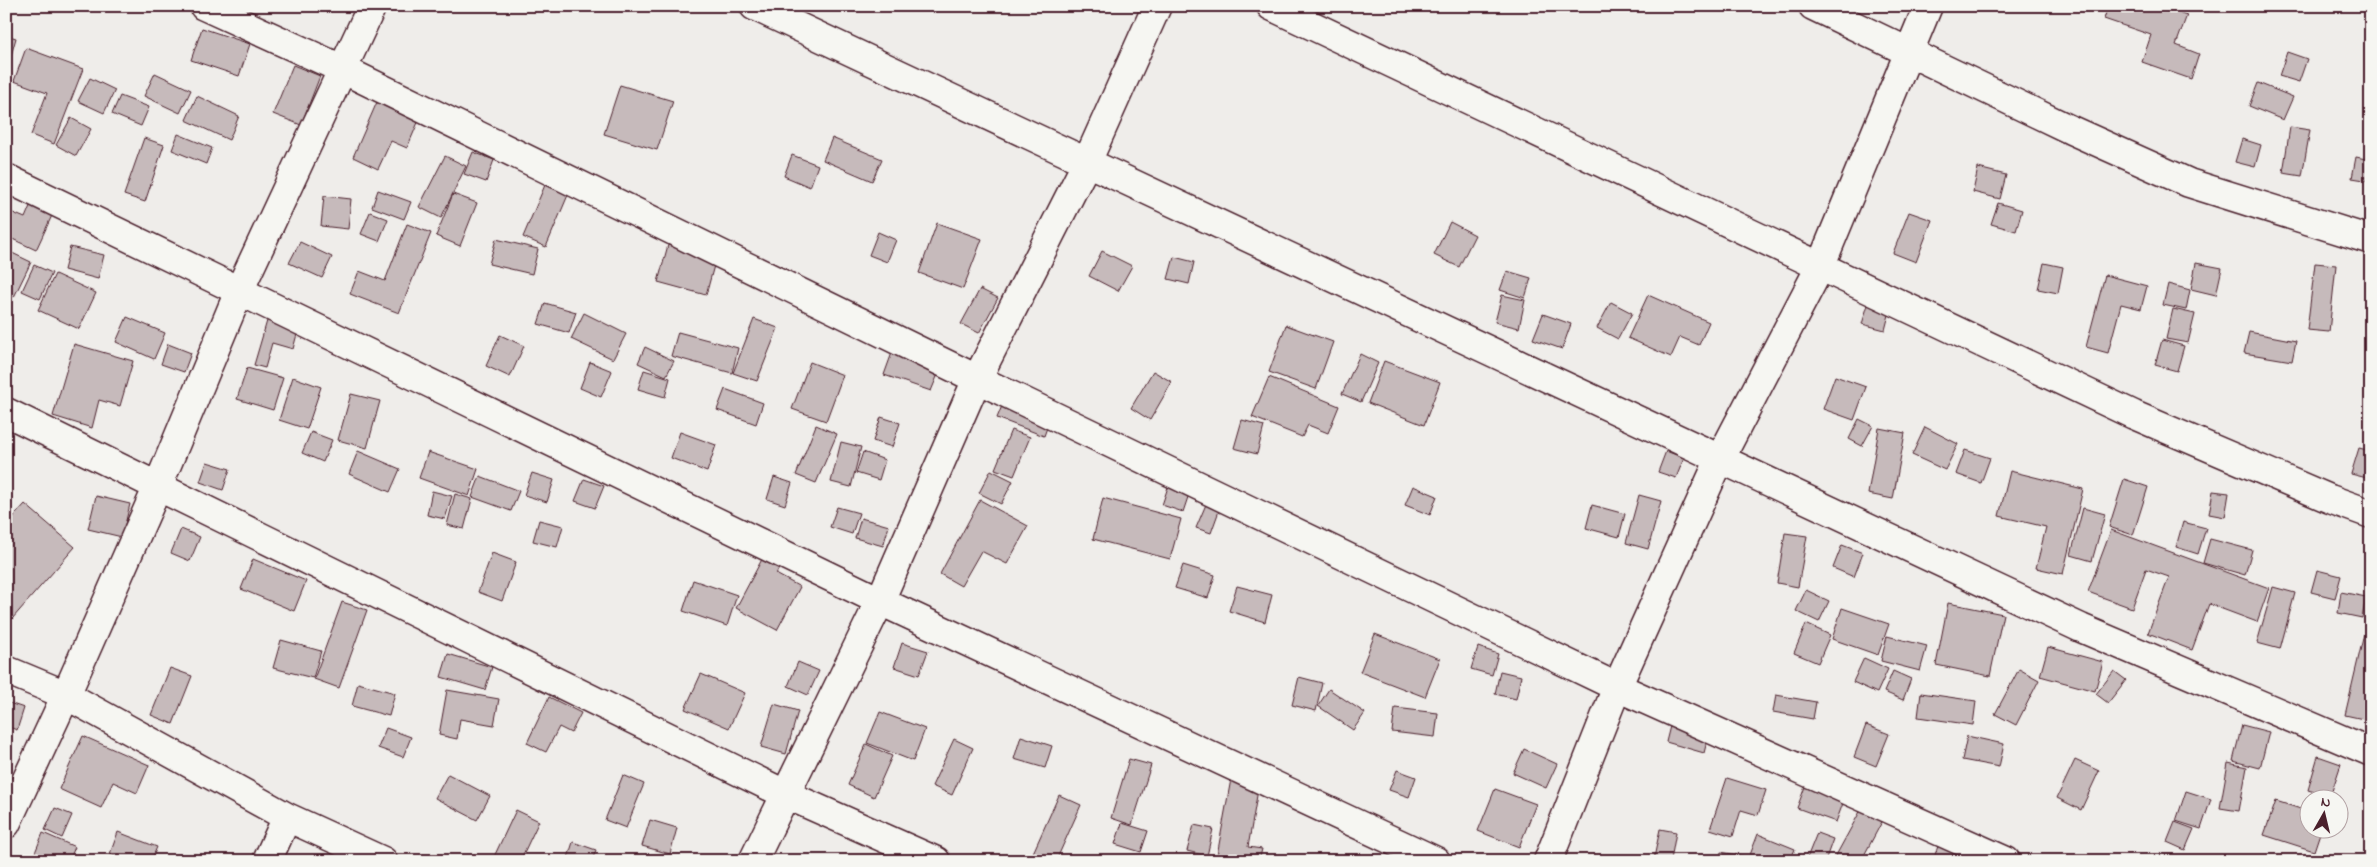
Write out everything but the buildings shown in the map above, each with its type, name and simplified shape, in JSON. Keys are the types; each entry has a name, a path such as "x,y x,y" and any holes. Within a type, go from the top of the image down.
{"street":[{"path":"204,6 342,70 977,379 1617,687 2006,861"},
{"path":"6,824 66,695 158,486 240,289 372,6"},
{"path":"754,6 1719,461 2081,628 2371,752"},
{"path":"753,861 880,601 977,379 1087,162 1157,6"},
{"path":"1271,6 2134,416 2330,499 2371,514"},
{"path":"1813,6 2071,130 2189,182 2371,240"},
{"path":"1548,861 1617,687 1719,461 1820,267 1928,6"},
{"path":"6,178 240,289 880,601 1436,861"},
{"path":"6,412 785,794 936,861"},
{"path":"6,670 66,695 287,816 383,861"},
{"path":"267,861 287,816"}]}
